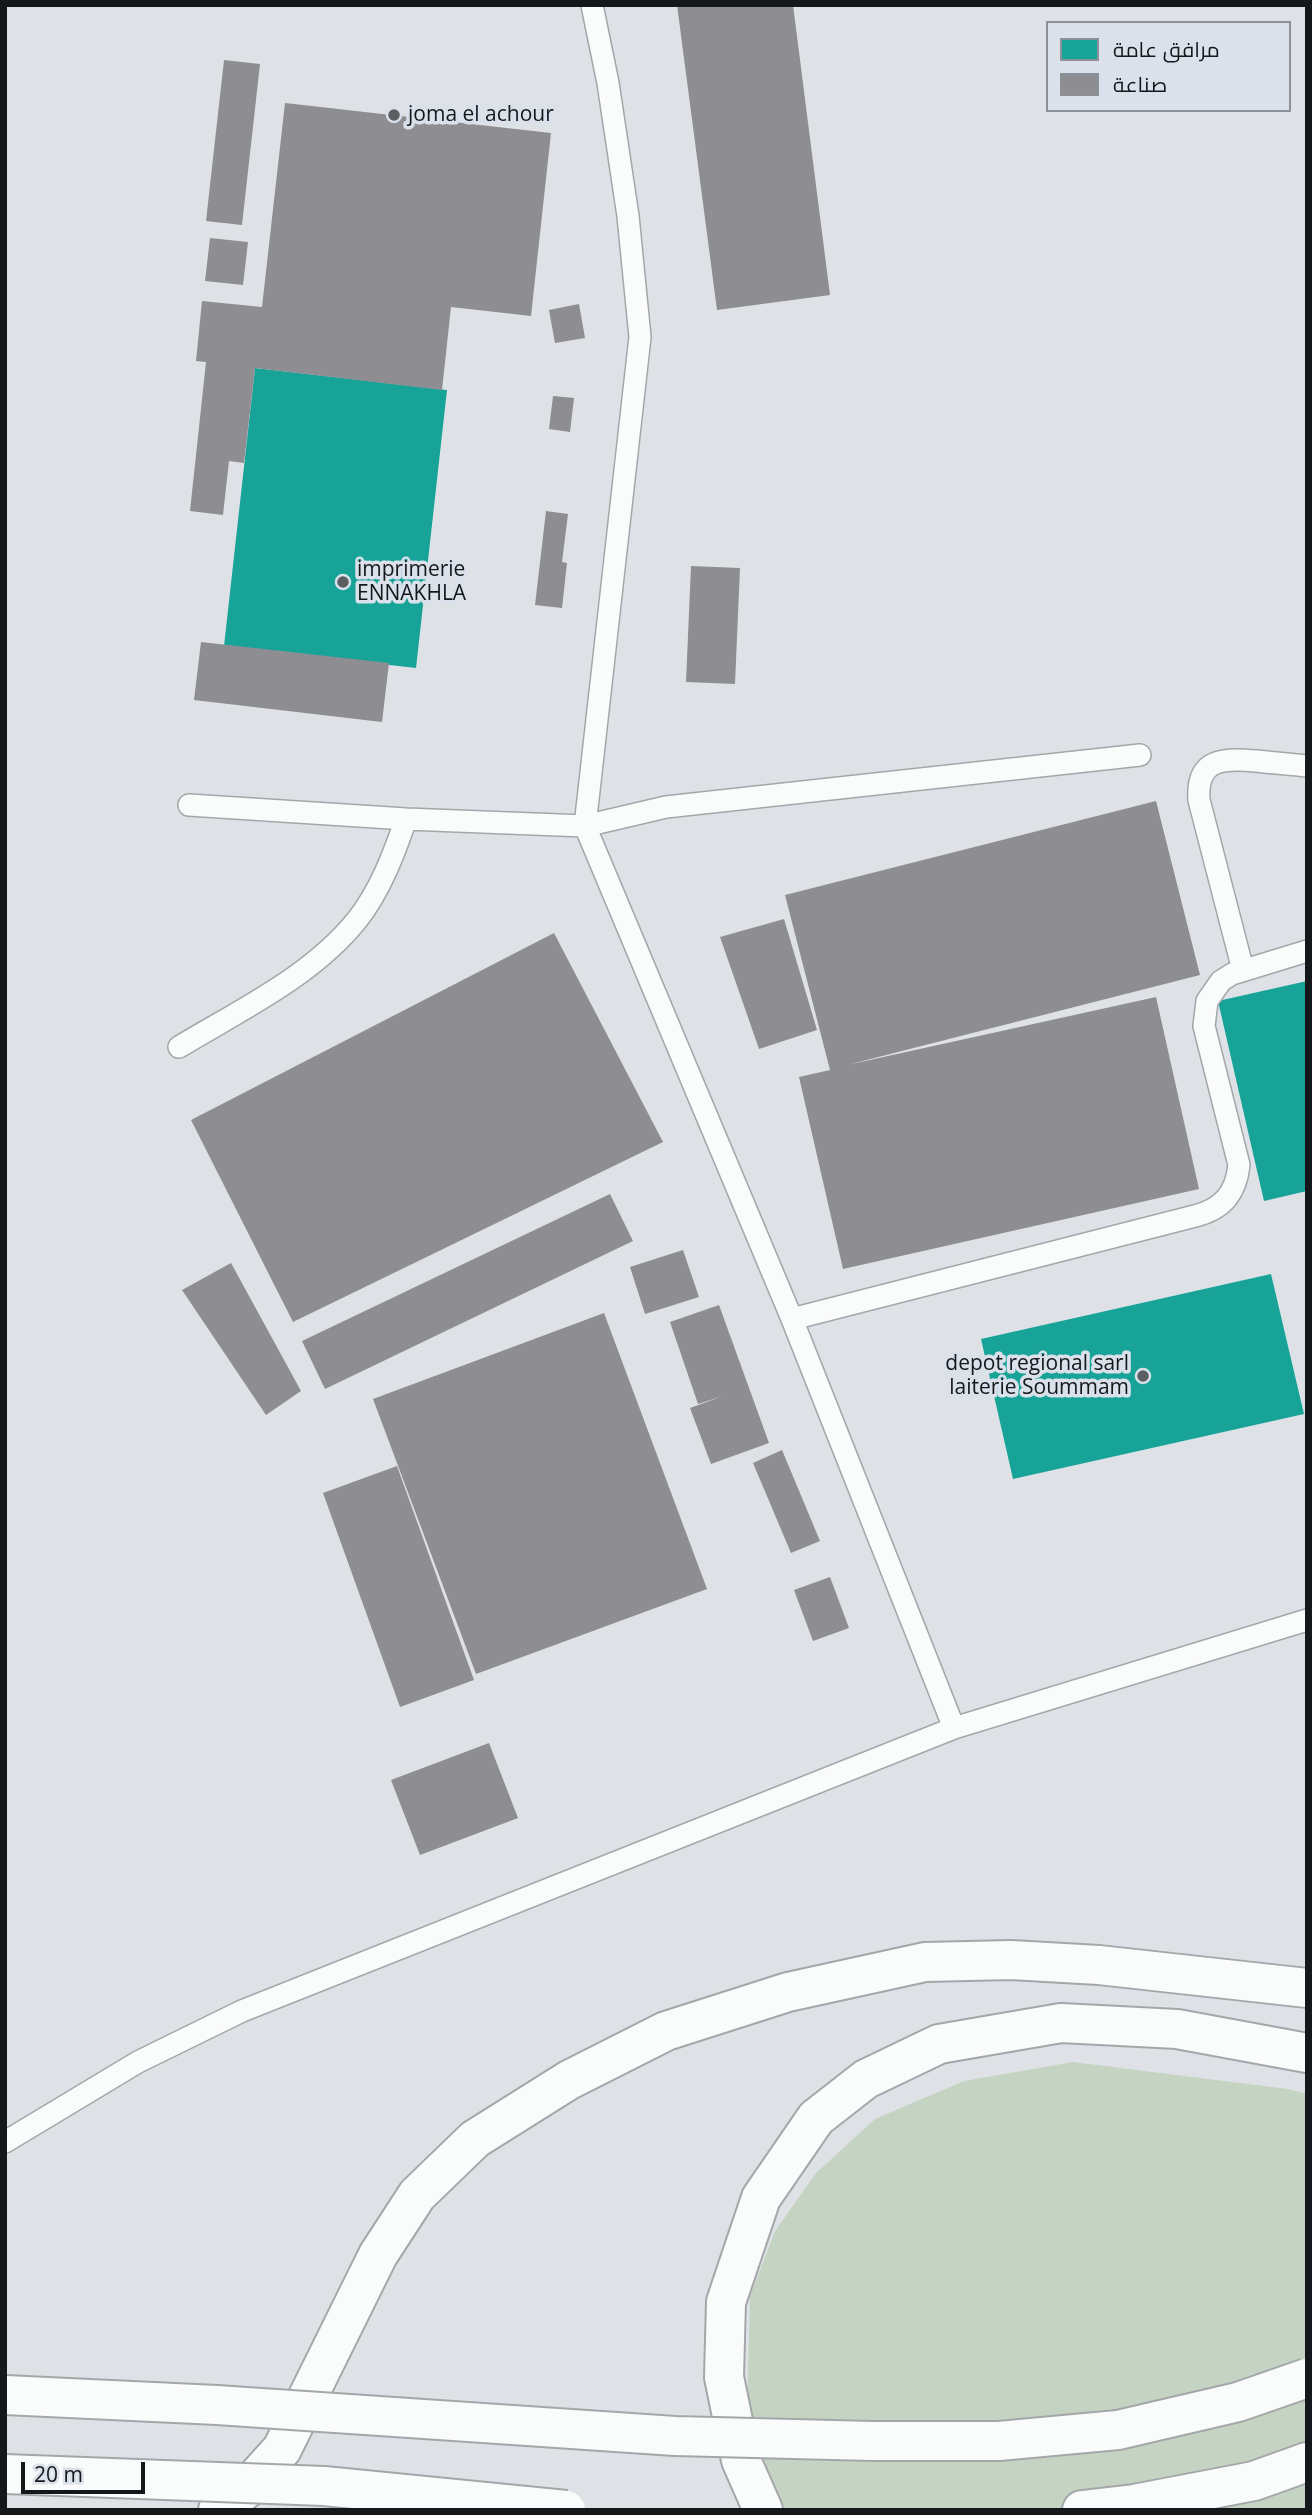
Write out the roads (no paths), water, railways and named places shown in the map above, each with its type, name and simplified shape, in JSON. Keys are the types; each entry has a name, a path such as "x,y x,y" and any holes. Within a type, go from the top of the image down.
{"highway":[{"path":"218,2510 246,2490 282,2449 378,2255 418,2194 475,2139 569,2080 666,2031 788,1992 925,1962 1011,1960 1099,1965 1307,1988"},
{"path":"763,2510 741,2460 724,2377 726,2302 761,2198 816,2118 866,2080 939,2043 1061,2023 1177,2029 1307,2053"},
{"path":"5,2395 218,2405 675,2436 999,2441 1118,2430 1238,2402 1307,2378"},
{"path":"1082,2510 1134,2504 1254,2481 1307,2462"},
{"path":"5,2474 324,2486 566,2510"}],"lane":[{"path":"592,5 608,83 628,216 640,337 585,826 792,1320 954,1728"},
{"path":"189,805 406,819 585,826 666,807 1140,754"},
{"path":"1243,970 1199,800 1201,778 1206,769 1215,762 1226,759 1307,766"},
{"path":"179,1047 289,981 340,940 370,900 396,847 406,819"},
{"path":"792,1320 1210,1212 1222,1205 1232,1193 1239,1165 1204,1026 1204,1014 1213,990 1231,974 1307,951"},
{"path":"5,2142 138,2062 243,2011 954,1728 1307,1620"}],"place":[{"name":"joma el achour","path":"394,115"},
{"name":"imprimerie ENNAKHLA","path":"343,582"},
{"name":"depot regional sarl laiterie Soummam","path":"1143,1376"}]}
